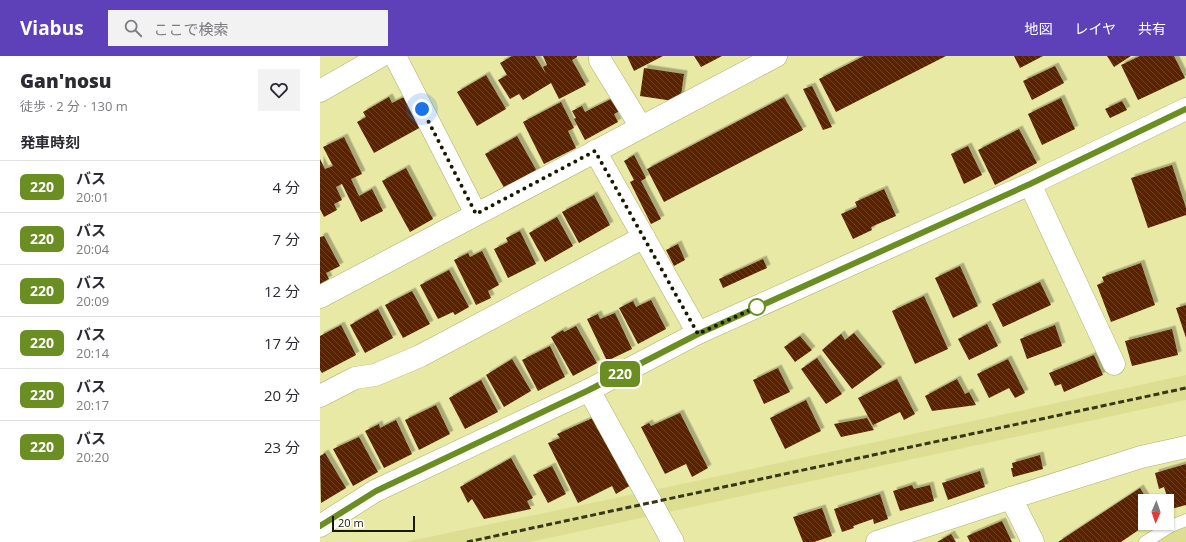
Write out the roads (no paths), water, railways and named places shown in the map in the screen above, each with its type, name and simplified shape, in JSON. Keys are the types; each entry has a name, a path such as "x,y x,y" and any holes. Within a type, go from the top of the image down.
{"street":[{"path":"320,91 381,56"},
{"path":"395,56 476,214"},
{"path":"600,56 600,60 641,127"},
{"path":"320,297 776,56"},
{"path":"320,526 376,491 589,390 698,334 1030,184 1186,109"},
{"path":"595,151 698,334"},
{"path":"1030,184 1114,364"},
{"path":"320,396 355,378 375,375 420,356 644,237"},
{"path":"589,390 673,542"},
{"path":"886,540 1011,498 1142,457 1186,447"},
{"path":"1011,498 1033,542"}],"lane":[{"path":"1145,542 1171,526 1186,520"}],"railway":[{"path":"467,542 1186,388"}]}
